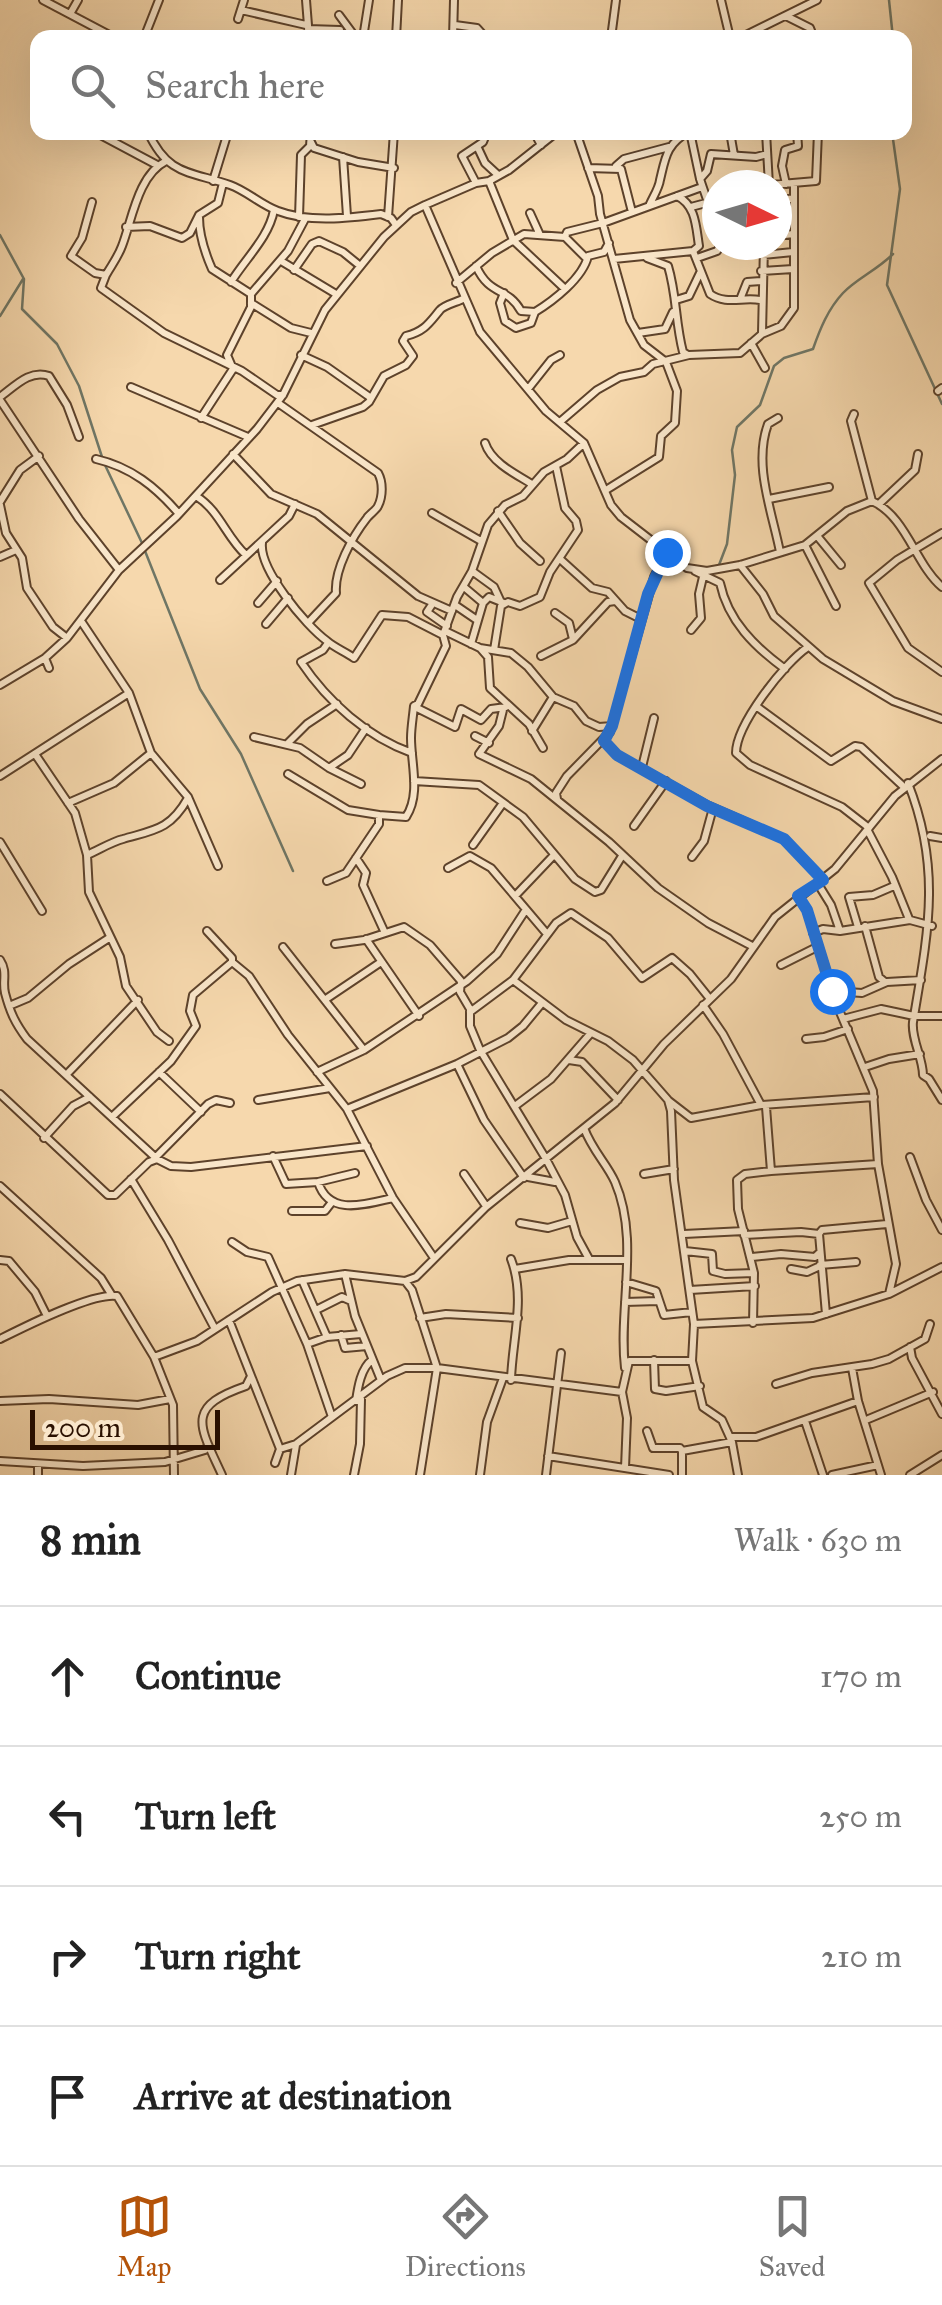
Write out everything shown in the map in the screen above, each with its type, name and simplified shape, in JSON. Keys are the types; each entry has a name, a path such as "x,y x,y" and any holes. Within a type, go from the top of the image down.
{"street":[{"path":"43,0 99,30"},
{"path":"70,14 78,0"},
{"path":"147,30 159,0"},
{"path":"244,0 240,15 304,30"},
{"path":"306,0 308,30"},
{"path":"362,30 369,0"},
{"path":"396,30 398,0"},
{"path":"454,0 454,30"},
{"path":"612,30 616,0"},
{"path":"721,0 728,30"},
{"path":"755,30 803,3 816,0"},
{"path":"340,15 342,30"},
{"path":"784,15 811,30"},
{"path":"455,25 479,30"},
{"path":"110,140 157,165"},
{"path":"153,140 166,161 179,171 224,183 274,210 303,217 388,217 396,225"},
{"path":"213,181 226,140"},
{"path":"388,140 393,148"},
{"path":"388,217 394,140"},
{"path":"476,183 462,156 484,140"},
{"path":"539,140 542,145"},
{"path":"0,685 45,658 66,638 119,570 179,514 249,438 284,395 311,333 336,294 396,225 424,204 499,176 547,140"},
{"path":"579,140 598,196 630,320 644,346 666,362 678,397 675,423 662,436 658,458 606,490"},
{"path":"650,204 660,183 663,158 679,140"},
{"path":"691,140 701,183"},
{"path":"731,140 734,155"},
{"path":"766,140 766,170"},
{"path":"565,237 567,232 603,224 701,183 708,156 756,157 798,146 798,140"},
{"path":"792,183 816,181 818,140"},
{"path":"311,142 314,148 394,168"},
{"path":"233,369 227,355 252,306 251,298 281,261 303,217 302,156 311,142"},
{"path":"476,144 485,163 499,176"},
{"path":"615,167 624,158 671,146"},
{"path":"784,170 785,150"},
{"path":"343,157 347,216"},
{"path":"756,157 766,167 782,166"},
{"path":"166,161 157,165 101,288 164,333 250,376 277,396 284,395"},
{"path":"588,168 621,169 632,212"},
{"path":"488,182 513,240 564,288"},
{"path":"126,226 150,226 179,239 190,233 199,216 218,203 224,183"},
{"path":"560,422 620,377 689,355 724,356 740,352 762,334 780,326 794,308 792,190"},
{"path":"676,196 691,207 699,246 695,255 710,294 730,301 741,297 760,300"},
{"path":"92,202 82,238 71,256 96,273 106,275"},
{"path":"424,204 480,332 546,411 584,443 611,505 621,518 703,577 720,583 728,610 761,651 785,670"},
{"path":"691,207 702,204"},
{"path":"231,282 270,230 274,210"},
{"path":"530,212 540,235"},
{"path":"199,216 199,235 209,263 291,328 311,333"},
{"path":"456,283 524,234 565,237 587,259"},
{"path":"294,270 318,241 344,252 359,264"},
{"path":"587,259 604,252 609,243"},
{"path":"614,259 702,254"},
{"path":"638,334 665,329 676,300 668,266 648,258"},
{"path":"504,293 500,303 505,321 516,328 531,324 534,312 586,266 587,259"},
{"path":"762,260 762,334"},
{"path":"281,261 336,294"},
{"path":"476,266 484,284 513,297 521,311 534,312"},
{"path":"761,271 793,268"},
{"path":"676,300 689,296 701,272"},
{"path":"741,297 747,282 761,281"},
{"path":"311,426 347,415 369,402 384,376 414,356 403,341 406,336 416,334 436,319 442,307 463,299"},
{"path":"673,312 683,352 689,355"},
{"path":"751,344 766,368"},
{"path":"301,355 371,398"},
{"path":"528,389 551,360 560,355"},
{"path":"201,418 233,369"},
{"path":"79,437 67,405 49,376 29,376 0,398 79,519 119,570"},
{"path":"131,387 249,438"},
{"path":"278,403 378,474 382,481 378,506 351,544 334,582 336,594 308,624"},
{"path":"854,414 850,421 876,503 942,587"},
{"path":"778,418 768,424 762,443 765,486 780,552"},
{"path":"485,443 497,461 532,484"},
{"path":"414,706 446,646 445,631 453,608 498,511 523,496 544,472 584,443"},
{"path":"233,454 271,494 317,514 418,596 478,621"},
{"path":"694,571 740,566 805,545 847,511 876,503 915,470 918,454"},
{"path":"38,456 3,487 1,509 6,533 25,567 28,588 53,627 66,638"},
{"path":"96,460 142,478 159,490 179,514"},
{"path":"471,644 483,603 489,597 520,606 540,597 550,572 578,530 576,521 564,508 556,466"},
{"path":"769,499 829,487"},
{"path":"196,496 212,506 236,546 246,555"},
{"path":"220,580 289,516 295,504"},
{"path":"498,511 520,543 540,561"},
{"path":"432,513 481,541"},
{"path":"942,533 914,548 869,584 908,648 942,672"},
{"path":"818,537 841,565"},
{"path":"262,543 266,570 298,616 328,643 354,658 382,615 408,617 480,648 511,653 553,697 574,706 586,721 598,727 612,726"},
{"path":"805,545 836,606"},
{"path":"0,558 16,550"},
{"path":"557,799 556,793 567,776 604,741 612,726 654,577 667,552"},
{"path":"560,559 588,585 608,592 640,623"},
{"path":"740,566 763,594 774,616 808,647 894,701 942,719"},
{"path":"472,571 494,587 502,601 494,650"},
{"path":"691,630 701,618 699,594 703,577"},
{"path":"258,602 276,581"},
{"path":"464,588 483,603"},
{"path":"266,624 288,598"},
{"path":"540,656 573,640 608,602 616,600"},
{"path":"433,603 427,612 445,631"},
{"path":"554,613 569,623 573,640"},
{"path":"80,620 129,693 151,753 188,797 218,866"},
{"path":"328,643 301,662 336,704 378,740 412,753"},
{"path":"808,647 796,656 756,706 736,739 736,753 741,760 836,804 868,830 910,920"},
{"path":"480,648 488,657 490,688 508,702 489,743 479,754 531,779 658,888 708,923 753,946"},
{"path":"45,658 49,668"},
{"path":"0,776 129,693"},
{"path":"531,732 553,697"},
{"path":"288,743 336,704"},
{"path":"414,706 455,727 461,708 481,720 491,710 505,708 530,724 543,748"},
{"path":"288,774 348,810 406,816 414,781 414,706"},
{"path":"756,706 831,761 855,746 861,747 907,786 923,811 936,888 913,1024 923,1075 930,1079 942,1100"},
{"path":"642,766 654,718"},
{"path":"328,768 348,754 366,728"},
{"path":"475,736 489,743"},
{"path":"254,737 288,743 361,784"},
{"path":"604,741 617,755 713,808 784,839 821,882 840,930"},
{"path":"68,803 114,783 151,753"},
{"path":"34,754 74,813 87,856 90,892 120,957 126,986 157,1032 169,1042"},
{"path":"154,1356 182,1348 281,1288 302,1280 344,1274 405,1280 416,1277 486,1206 618,1100 731,979 774,916 821,882 894,796 942,759"},
{"path":"414,781 478,785 530,824 575,879 598,892 622,856"},
{"path":"634,826 666,782"},
{"path":"87,856 124,838 151,834 177,813 188,797"},
{"path":"474,845 503,803"},
{"path":"692,857 704,840 713,808"},
{"path":"327,881 346,873 378,824 380,814"},
{"path":"930,836 942,838"},
{"path":"0,842 42,911"},
{"path":"516,895 554,855"},
{"path":"448,868 470,856 492,868 547,934"},
{"path":"356,858 366,873 365,889 386,933"},
{"path":"887,982 879,977 849,897 873,895 894,886"},
{"path":"798,896 807,910 832,991 874,1098 878,1164 896,1264 889,1294"},
{"path":"317,1072 364,1050 460,986 497,954 525,911"},
{"path":"470,1012 513,980 566,914 576,913 608,938 642,978 672,958 710,999"},
{"path":"813,933 910,920 942,930"},
{"path":"335,944 404,927 430,945 458,978 480,1050 546,1158 589,1259"},
{"path":"207,931 248,976 347,1108 393,1198 434,1258"},
{"path":"9,1006 28,998 62,969 109,938"},
{"path":"366,939 419,1016"},
{"path":"283,947 364,1050"},
{"path":"781,965 817,947"},
{"path":"0,960 5,967 4,992 10,1016 27,1039 156,1159 170,1166 190,1167 367,1146"},
{"path":"113,1116 171,1061 196,1026 190,1011 194,995 232,962"},
{"path":"326,999 381,962"},
{"path":"513,980 590,1034 608,1041 644,1070 668,1100 691,1118 763,1106 874,1098"},
{"path":"832,991 862,994 887,982 921,980"},
{"path":"67,1074 138,1000"},
{"path":"347,1108 457,1064 515,1034 542,1003"},
{"path":"703,1005 763,1106 771,1171"},
{"path":"843,1018 881,1010 942,1016"},
{"path":"806,1039 824,1038 848,1028"},
{"path":"515,1106 551,1079 590,1034"},
{"path":"865,1068 920,1054"},
{"path":"569,1060 582,1062 618,1100"},
{"path":"457,1064 484,1120 525,1177 556,1182"},
{"path":"159,1072 201,1112"},
{"path":"258,1100 331,1088"},
{"path":"0,1094 108,1196 115,1195 148,1162 156,1159 216,1100 230,1103"},
{"path":"44,1138 73,1106 90,1097"},
{"path":"668,1100 694,1324 692,1362 706,1412 722,1420 731,1439 738,1475"},
{"path":"584,1128 614,1180 624,1226 625,1468"},
{"path":"273,1156 284,1183 318,1182 355,1173"},
{"path":"910,1157 942,1230"},
{"path":"753,1323 754,1273 737,1199 737,1180 744,1174 878,1164"},
{"path":"644,1174 674,1168"},
{"path":"464,1174 486,1206"},
{"path":"131,1179 215,1329"},
{"path":"318,1182 321,1193 348,1207 393,1198"},
{"path":"0,1186 101,1278 110,1294"},
{"path":"292,1211 325,1211 332,1202"},
{"path":"520,1223 548,1228 572,1221"},
{"path":"684,1234 818,1234 822,1230 887,1224"},
{"path":"818,1234 826,1314"},
{"path":"232,1242 247,1252 268,1257 307,1344 332,1417"},
{"path":"686,1251 712,1254 713,1271 754,1273"},
{"path":"752,1257 815,1257 819,1253"},
{"path":"480,1475 486,1422 507,1379 518,1318 511,1259"},
{"path":"515,1270 589,1259 626,1260"},
{"path":"0,1260 9,1260 24,1277 47,1316"},
{"path":"792,1269 807,1272 820,1266 856,1262"},
{"path":"694,1324 753,1323 826,1314 889,1294 942,1267"},
{"path":"344,1274 366,1346 382,1380"},
{"path":"822,1276 832,1277"},
{"path":"302,1280 327,1337"},
{"path":"405,1280 412,1290 437,1368 420,1475"},
{"path":"626,1282 656,1290 668,1316 692,1312"},
{"path":"690,1290 754,1286"},
{"path":"0,1339 47,1316 110,1294 116,1296 154,1356 170,1400 175,1424 174,1475"},
{"path":"316,1310 342,1297 350,1301"},
{"path":"626,1302 658,1301"},
{"path":"420,1318 446,1314 518,1318"},
{"path":"229,1320 280,1449 274,1463"},
{"path":"776,1384 889,1359 928,1335 930,1324"},
{"path":"307,1344 327,1337 362,1334"},
{"path":"341,1335 345,1348 366,1346"},
{"path":"910,1348 942,1414"},
{"path":"546,1475 560,1353"},
{"path":"624,1368 636,1358 692,1362"},
{"path":"354,1475 360,1444 358,1384 372,1360"},
{"path":"654,1360 655,1389 700,1386"},
{"path":"280,1449 296,1444 404,1368 437,1368 622,1392"},
{"path":"852,1368 880,1475"},
{"path":"222,1475 203,1427 204,1409 210,1402 246,1386 251,1377"},
{"path":"866,1420 933,1392"},
{"path":"0,1401 49,1399 138,1405 170,1400"},
{"path":"647,1431 653,1448 682,1451 756,1436 858,1401"},
{"path":"805,1421 822,1475"},
{"path":"291,1475 296,1444"},
{"path":"0,1461 83,1466 174,1461 205,1450 208,1445"},
{"path":"682,1451 682,1475"},
{"path":"910,1475 942,1455"},
{"path":"548,1456 669,1475"},
{"path":"38,1465 38,1475"},
{"path":"832,1475 878,1465"}],"waterway":[{"path":"889,0 892,30"},
{"path":"893,140 900,189 887,285 942,404"},
{"path":"0,235 24,279 22,309 57,344 79,386 102,457"},
{"path":"719,565 727,544 735,475 732,450 737,427 760,405 774,366 784,358 813,349 838,299 893,254"},
{"path":"0,316 23,279"},
{"path":"105,465 142,543"},
{"path":"145,551 200,689 241,754 293,871"}],"route":[{"path":"667,552 654,577 612,726 604,741 617,755 707,806 771,831 806,858 823,880 798,896 807,910 832,991"}]}
